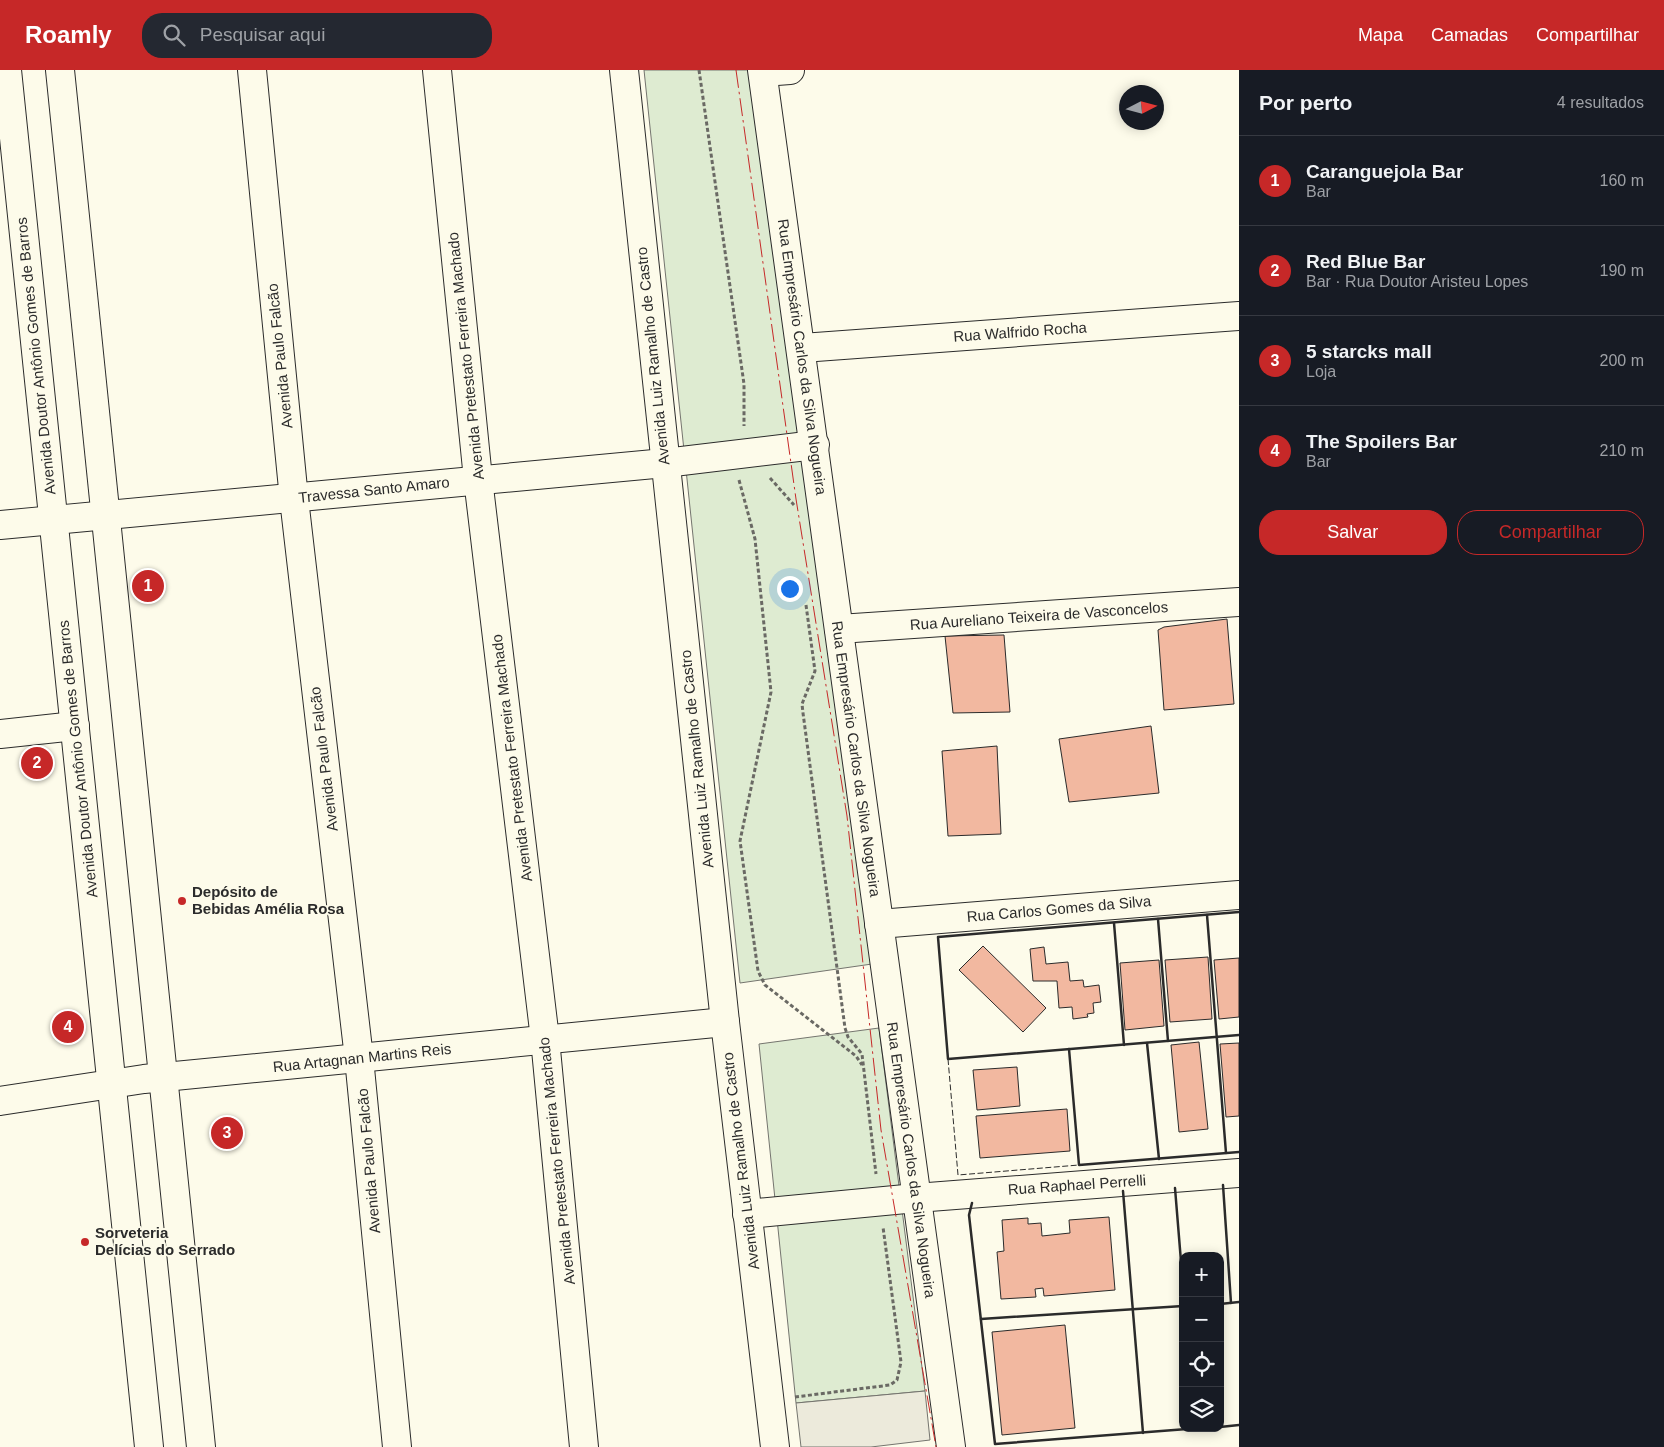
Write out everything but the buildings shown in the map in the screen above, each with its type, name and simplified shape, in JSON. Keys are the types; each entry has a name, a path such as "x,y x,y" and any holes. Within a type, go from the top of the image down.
{"street":[{"name":"Avenida Doutor Antônio Gomes de Barros","path":"7,70 8,169 52,519 149,1447"},
{"path":"60,70 202,1447"},
{"name":"Avenida Paulo Falcão","path":"252,70 294,499 360,1058 397,1447"},
{"name":"Avenida Pretestato Ferreira Machado","path":"437,70 478,479 545,1039 584,1447"},
{"name":"Avenida Luiz Ramalho de Castro","path":"624,70 664,463 725,1022 775,1447"},
{"path":"763,71 790,70"},
{"name":"Rua Empresário Carlos da Silva Nogueira","path":"763,71 951,1447"},
{"name":"Rua Walfrido Rocha","path":"802,348 1239,316"},
{"name":"Travessa Santo Amaro","path":"0,525 664,463 815,445"},
{"name":"Rua Aureliano Teixeira de Vasconcelos","path":"839,629 1239,602"},
{"path":"0,734 74,726"},
{"name":"Rua Carlos Gomes da Silva","path":"879,924 1239,895"},
{"name":"Rua Artagnan Martins Reis","path":"0,1101 111,1083 164,1077 725,1022"},
{"name":"Rua Raphael Perrelli","path":"748,1214 880,1201 1239,1173"}],"path":[{"path":"699,70 744,384 745,453 734,463 755,539 772,692 740,841 758,971 765,985 856,1056 863,1067"},
{"path":"745,453 756,460 796,508"},
{"path":"769,1400 890,1385 897,1380 901,1362 862,1054 848,1037 845,1028 803,714 802,704 815,671 806,604"}],"green space":[{"path":"644,70 754,70 872,964 740,983"},
{"path":"879,1028 925,1391 796,1403 759,1044"}],"shaded area":[{"path":"925,1391 930,1440 871,1447 801,1447 796,1403"}],"fence":[{"path":"948,1059 958,1175 1079,1165"}],"wall":[{"path":"1239,912 938,937 948,1059 1239,1035"},
{"path":"1207,915 1226,1153"},
{"path":"1158,919 1168,1041"},
{"path":"1114,923 1124,1045"},
{"path":"1147,1043 1159,1159"},
{"path":"1069,1049 1079,1165 1239,1152"},
{"path":"1223,1185 1231,1303"},
{"path":"1175,1188 1180,1252"},
{"path":"1123,1191 1143,1433"},
{"path":"972,1203 969,1215 995,1444 1179,1430"},
{"path":"1224,1304 1239,1302"},
{"path":"981,1319 1179,1306"},
{"path":"1224,1427 1239,1425"}],"power":[{"path":"736,70 796,499 847,816 881,1130 936,1447"}],"place":[{"name":"Caranguejola Bar","path":"148,586"},
{"name":"Red Blue Bar","path":"37,763"},
{"name":"Depósito de Bebidas Amélia Rosa","path":"182,901"},
{"name":"The Spoilers Bar","path":"68,1027"},
{"name":"5 starcks mall","path":"227,1133"},
{"name":"Sorveteria Delícias do Serrado","path":"85,1242"}]}
